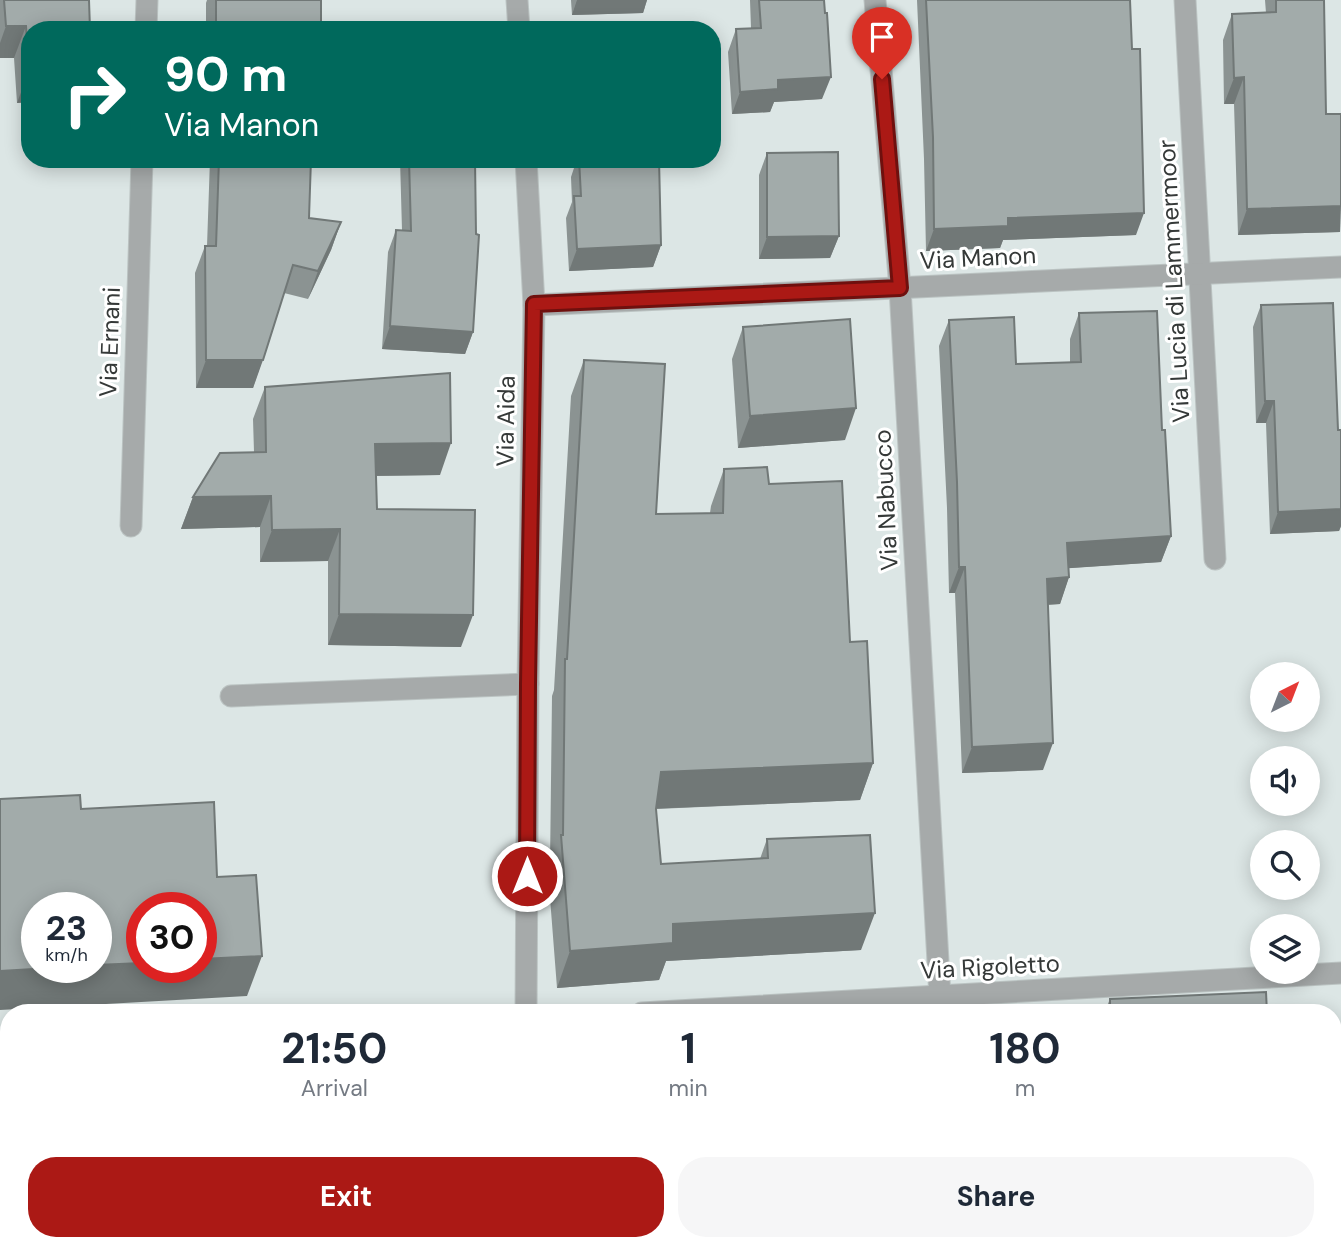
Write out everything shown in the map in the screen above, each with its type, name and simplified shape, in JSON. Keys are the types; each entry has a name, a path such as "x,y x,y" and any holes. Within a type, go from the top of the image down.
{"street":[{"path":"146,21 147,0"},
{"path":"517,0 518,21"},
{"name":"Via Nabucco","path":"875,0 900,288 940,997"},
{"name":"Via Lucia di Lammermoor","path":"1185,0 1215,559"},
{"name":"Via Ernani","path":"131,526 142,168"},
{"name":"Via Aida","path":"526,168 534,304 526,1004"},
{"name":"Via Manon","path":"534,304 1341,267"},
{"path":"231,696 528,684"},
{"name":"Via Rigoletto","path":"810,1004 1341,973"}],"building":[{"path":"4,0 89,0 90,21 21,21 21,26 6,26"},
{"path":"216,0 321,0 321,21 216,21"},
{"path":"759,0 824,0 831,77 778,80 778,89 740,92 736,29 761,28"},
{"path":"926,0 1130,0 1132,49 1140,49 1144,213 1008,218 1008,226 934,229 933,137"},
{"path":"1276,0 1324,0 1326,114 1341,114 1341,206 1247,209 1244,77 1234,78 1232,14 1276,12"},
{"path":"838,152 839,236 767,237 767,153"},
{"path":"219,168 311,168 309,218 341,222 318,271 293,265 263,360 206,360 205,246 216,246"},
{"path":"409,168 475,168 476,234 479,235 473,332 390,326 396,230 411,231"},
{"path":"579,168 659,168 661,245 577,249 574,196 581,196"},
{"path":"1333,303 1338,430 1341,430 1341,509 1278,512 1274,401 1265,401 1261,305"},
{"path":"1157,311 1162,430 1165,430 1171,536 1067,543 1069,577 1047,579 1053,743 972,747 965,567 959,567 949,320 1014,317 1016,364 1081,362 1079,313"},
{"path":"850,319 856,408 750,416 743,327"},
{"path":"584,360 665,364 656,514 723,513 724,469 767,467 769,484 842,481 850,642 867,641 873,763 661,772 656,809 661,864 768,858 767,839 870,835 875,913 673,924 673,943 570,951 561,835 565,659"},
{"path":"450,373 451,443 375,444 377,509 475,510 473,615 339,614 340,529 272,530 271,496 193,497 220,453 266,452 265,387"},
{"path":"80,795 81,809 214,802 217,877 256,875 262,956 217,958 217,892 126,892 126,964 112,964 112,892 21,892 21,970 0,971 0,799"},
{"path":"1266,992 1267,1004 1110,1004 1110,999"}],"route":[{"path":"527,876 534,304 900,288 882,79"}]}
